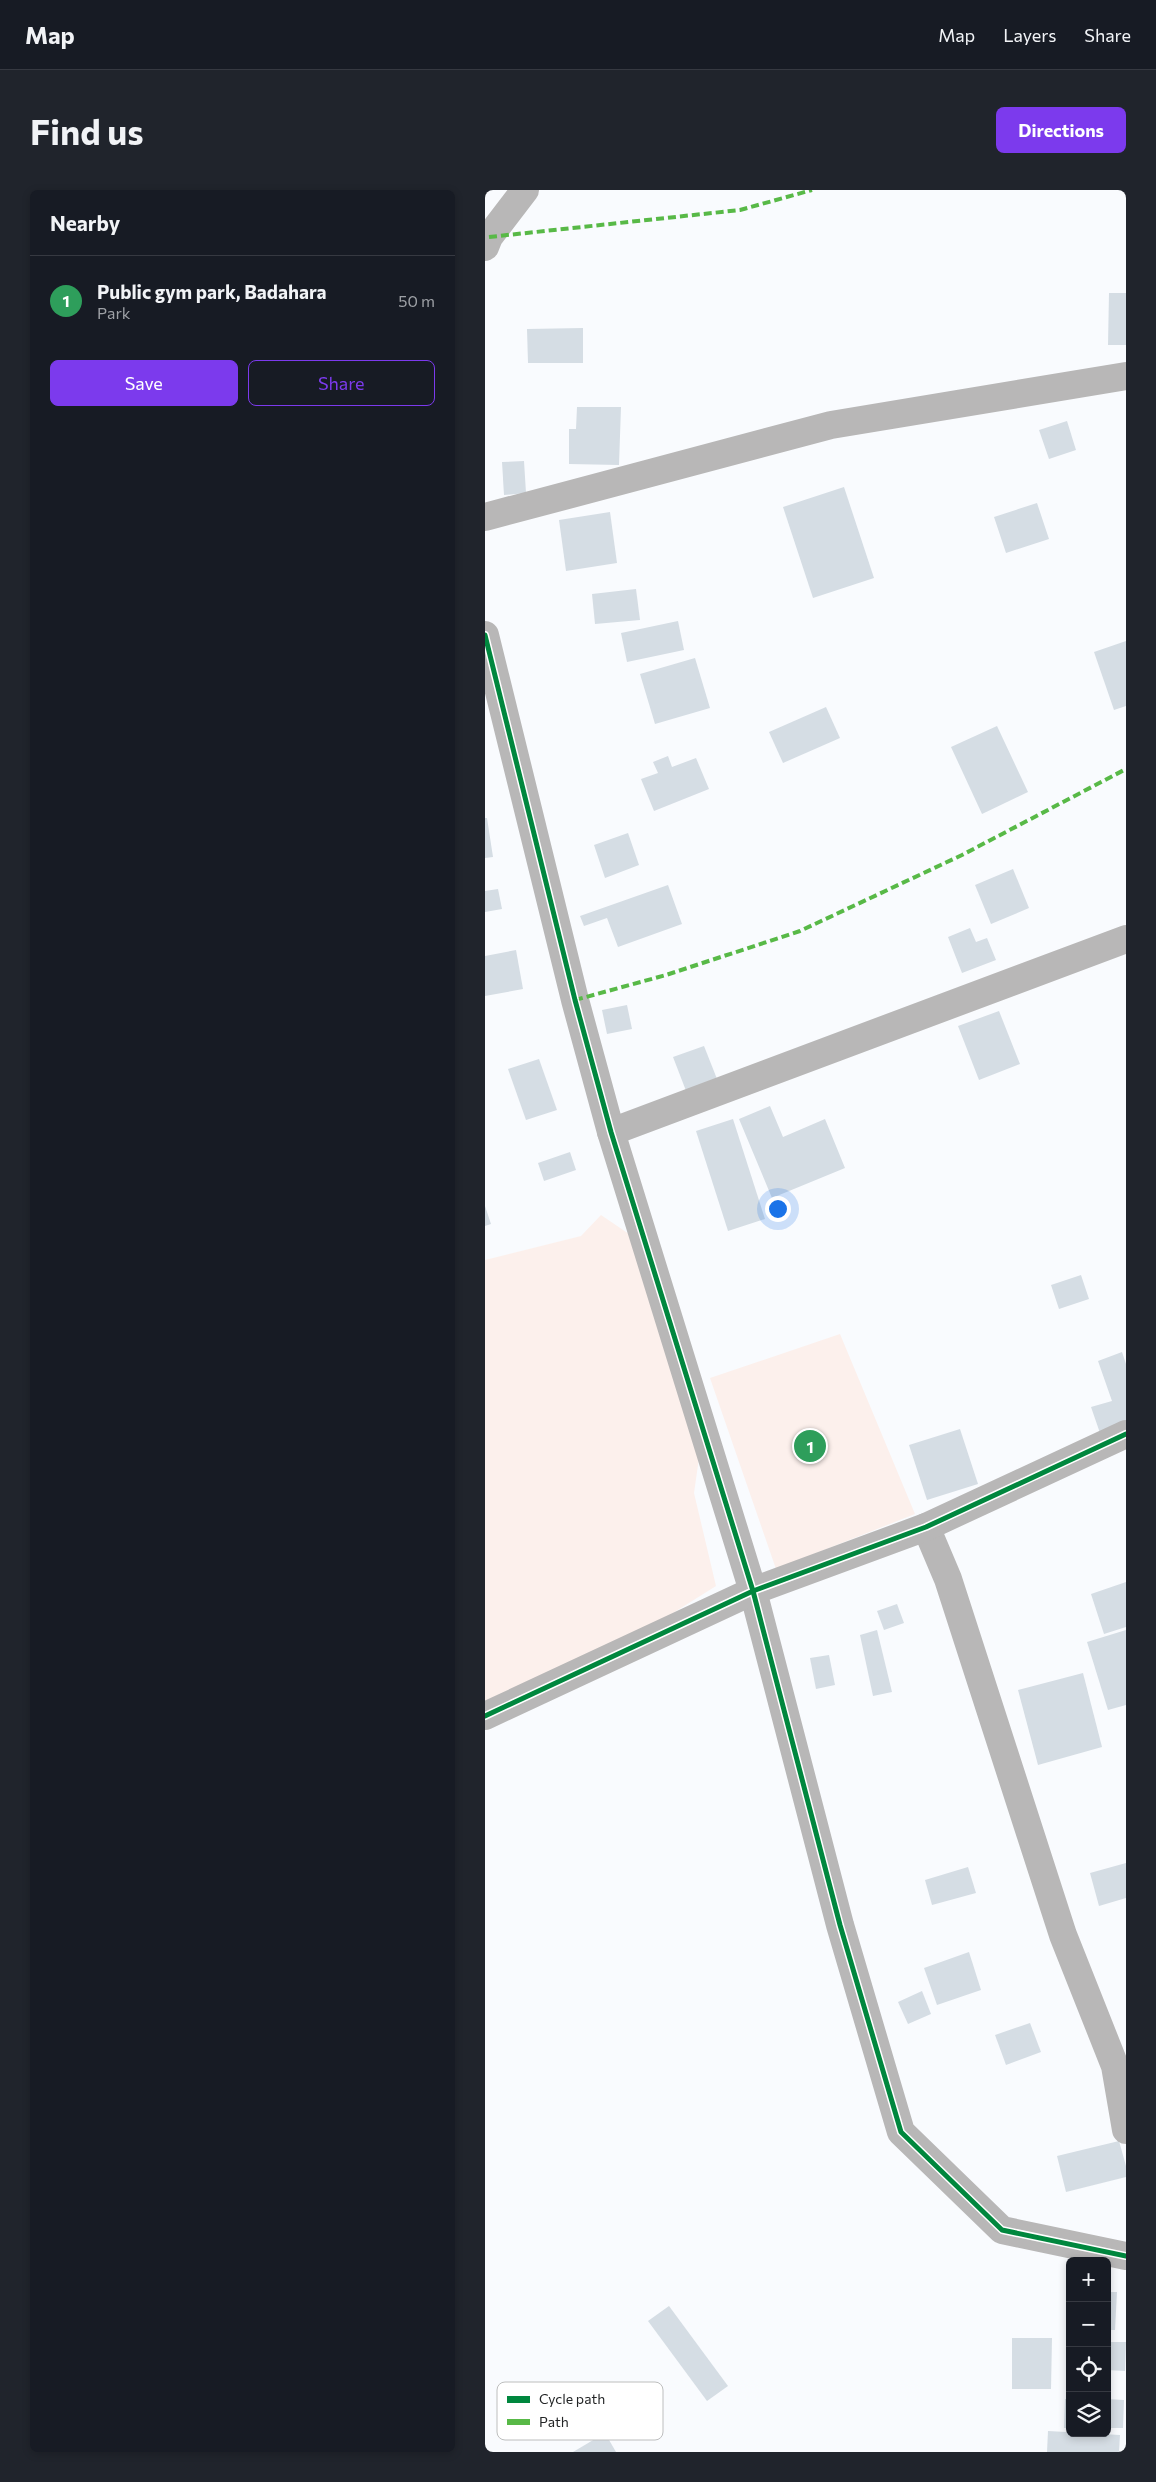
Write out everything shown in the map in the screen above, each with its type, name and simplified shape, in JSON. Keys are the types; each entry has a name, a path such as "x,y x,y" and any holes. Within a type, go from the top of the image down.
{"street":[{"path":"485,247 489,237 525,190"},
{"path":"485,517 831,425 1126,376"},
{"path":"485,635 575,1000 611,1132 753,1590 840,1925 901,2132 1002,2230 1126,2256"},
{"path":"611,1132 1126,939"},
{"path":"485,1716 753,1590 926,1527 1126,1434"},
{"path":"926,1527 947,1579 1063,1936 1115,2066 1126,2130"}],"shaded area":[{"path":"601,1215 629,1234 701,1444 694,1493 716,1586 630,1640 485,1704 485,1260 581,1236"},
{"path":"840,1334 915,1514 776,1569 710,1378"}],"building":[{"path":"1109,293 1126,293 1126,345 1108,345"},
{"path":"583,328 583,363 528,363 527,329"},
{"path":"577,407 621,407 619,465 569,464 569,429 576,429"},
{"path":"1067,421 1076,450 1049,459 1039,430"},
{"path":"524,461 526,493 504,495 502,462"},
{"path":"844,487 874,578 813,598 783,507"},
{"path":"1037,503 1049,539 1006,553 994,517"},
{"path":"610,512 617,563 566,571 559,520"},
{"path":"636,589 640,620 595,624 592,594"},
{"path":"678,621 684,650 627,662 621,633"},
{"path":"1126,641 1126,706 1114,710 1094,652"},
{"path":"695,658 710,708 655,724 640,674"},
{"path":"826,707 840,738 783,763 769,732"},
{"path":"997,726 1028,792 982,814 951,747"},
{"path":"668,756 672,767 696,758 709,789 654,811 641,779 658,773 653,762"},
{"path":"485,818 487,818 493,857 485,858"},
{"path":"628,833 639,865 605,878 594,845"},
{"path":"1013,869 1029,908 991,924 975,885"},
{"path":"668,885 682,924 618,947 607,918 584,926 580,916"},
{"path":"498,889 502,909 485,912 485,891"},
{"path":"970,928 976,942 987,938 996,960 962,973 948,937"},
{"path":"516,950 523,989 485,996 485,956"},
{"path":"627,1005 632,1029 607,1034 602,1010"},
{"path":"999,1011 1020,1064 979,1080 958,1026"},
{"path":"704,1046 719,1084 688,1096 673,1057"},
{"path":"539,1059 557,1110 526,1120 508,1069"},
{"path":"770,1106 783,1137 825,1119 845,1168 772,1198 739,1119"},
{"path":"733,1119 765,1219 728,1231 696,1131"},
{"path":"570,1152 576,1170 544,1181 538,1163"},
{"path":"485,1206 491,1224 485,1226"},
{"path":"1081,1275 1089,1299 1059,1309 1051,1285"},
{"path":"1122,1352 1126,1364 1126,1424 1100,1433 1091,1407 1112,1401 1098,1361"},
{"path":"960,1429 978,1484 927,1500 909,1445"},
{"path":"1126,1582 1126,1627 1104,1634 1091,1594"},
{"path":"897,1604 904,1623 884,1630 877,1611"},
{"path":"877,1630 892,1692 873,1696 860,1635"},
{"path":"1126,1630 1126,1705 1108,1710 1087,1642"},
{"path":"829,1655 835,1685 816,1689 810,1658"},
{"path":"1083,1673 1102,1747 1038,1765 1018,1690"},
{"path":"1126,1863 1126,1898 1099,1906 1090,1873"},
{"path":"968,1867 976,1893 932,1905 925,1880"},
{"path":"969,1952 981,1990 937,2005 924,1968"},
{"path":"922,1991 931,2014 908,2024 898,2002"},
{"path":"1030,2023 1041,2052 1006,2065 995,2035"},
{"path":"1119,2141 1126,2166 1126,2177 1066,2192 1057,2156"},
{"path":"1111,2292 1117,2292 1115,2330 1111,2330"},
{"path":"669,2306 728,2386 707,2401 648,2321"},
{"path":"1012,2338 1052,2338 1051,2389 1012,2389"},
{"path":"1111,2342 1126,2342 1125,2371 1111,2370"},
{"path":"1065,2399 1066,2399 1066,2428 1064,2428"},
{"path":"1111,2399 1124,2400 1123,2428 1111,2428"},
{"path":"1048,2431 1066,2432 1066,2437 1111,2437 1111,2434 1120,2435 1119,2452 1047,2452"},
{"path":"593,2440 609,2440 616,2452 573,2452"}],"marked path":[{"path":"489,237 740,210 812,190"},
{"path":"575,1000 666,975 800,931 962,855 1126,769"}],"cycle path":[{"path":"485,635 575,1000 611,1132 753,1591 840,1925 901,2132 1002,2230 1126,2256"},
{"path":"485,1716 753,1591 926,1527 1126,1434"}],"place":[{"name":"Public gym park, Badahara","path":"810,1446"}]}
